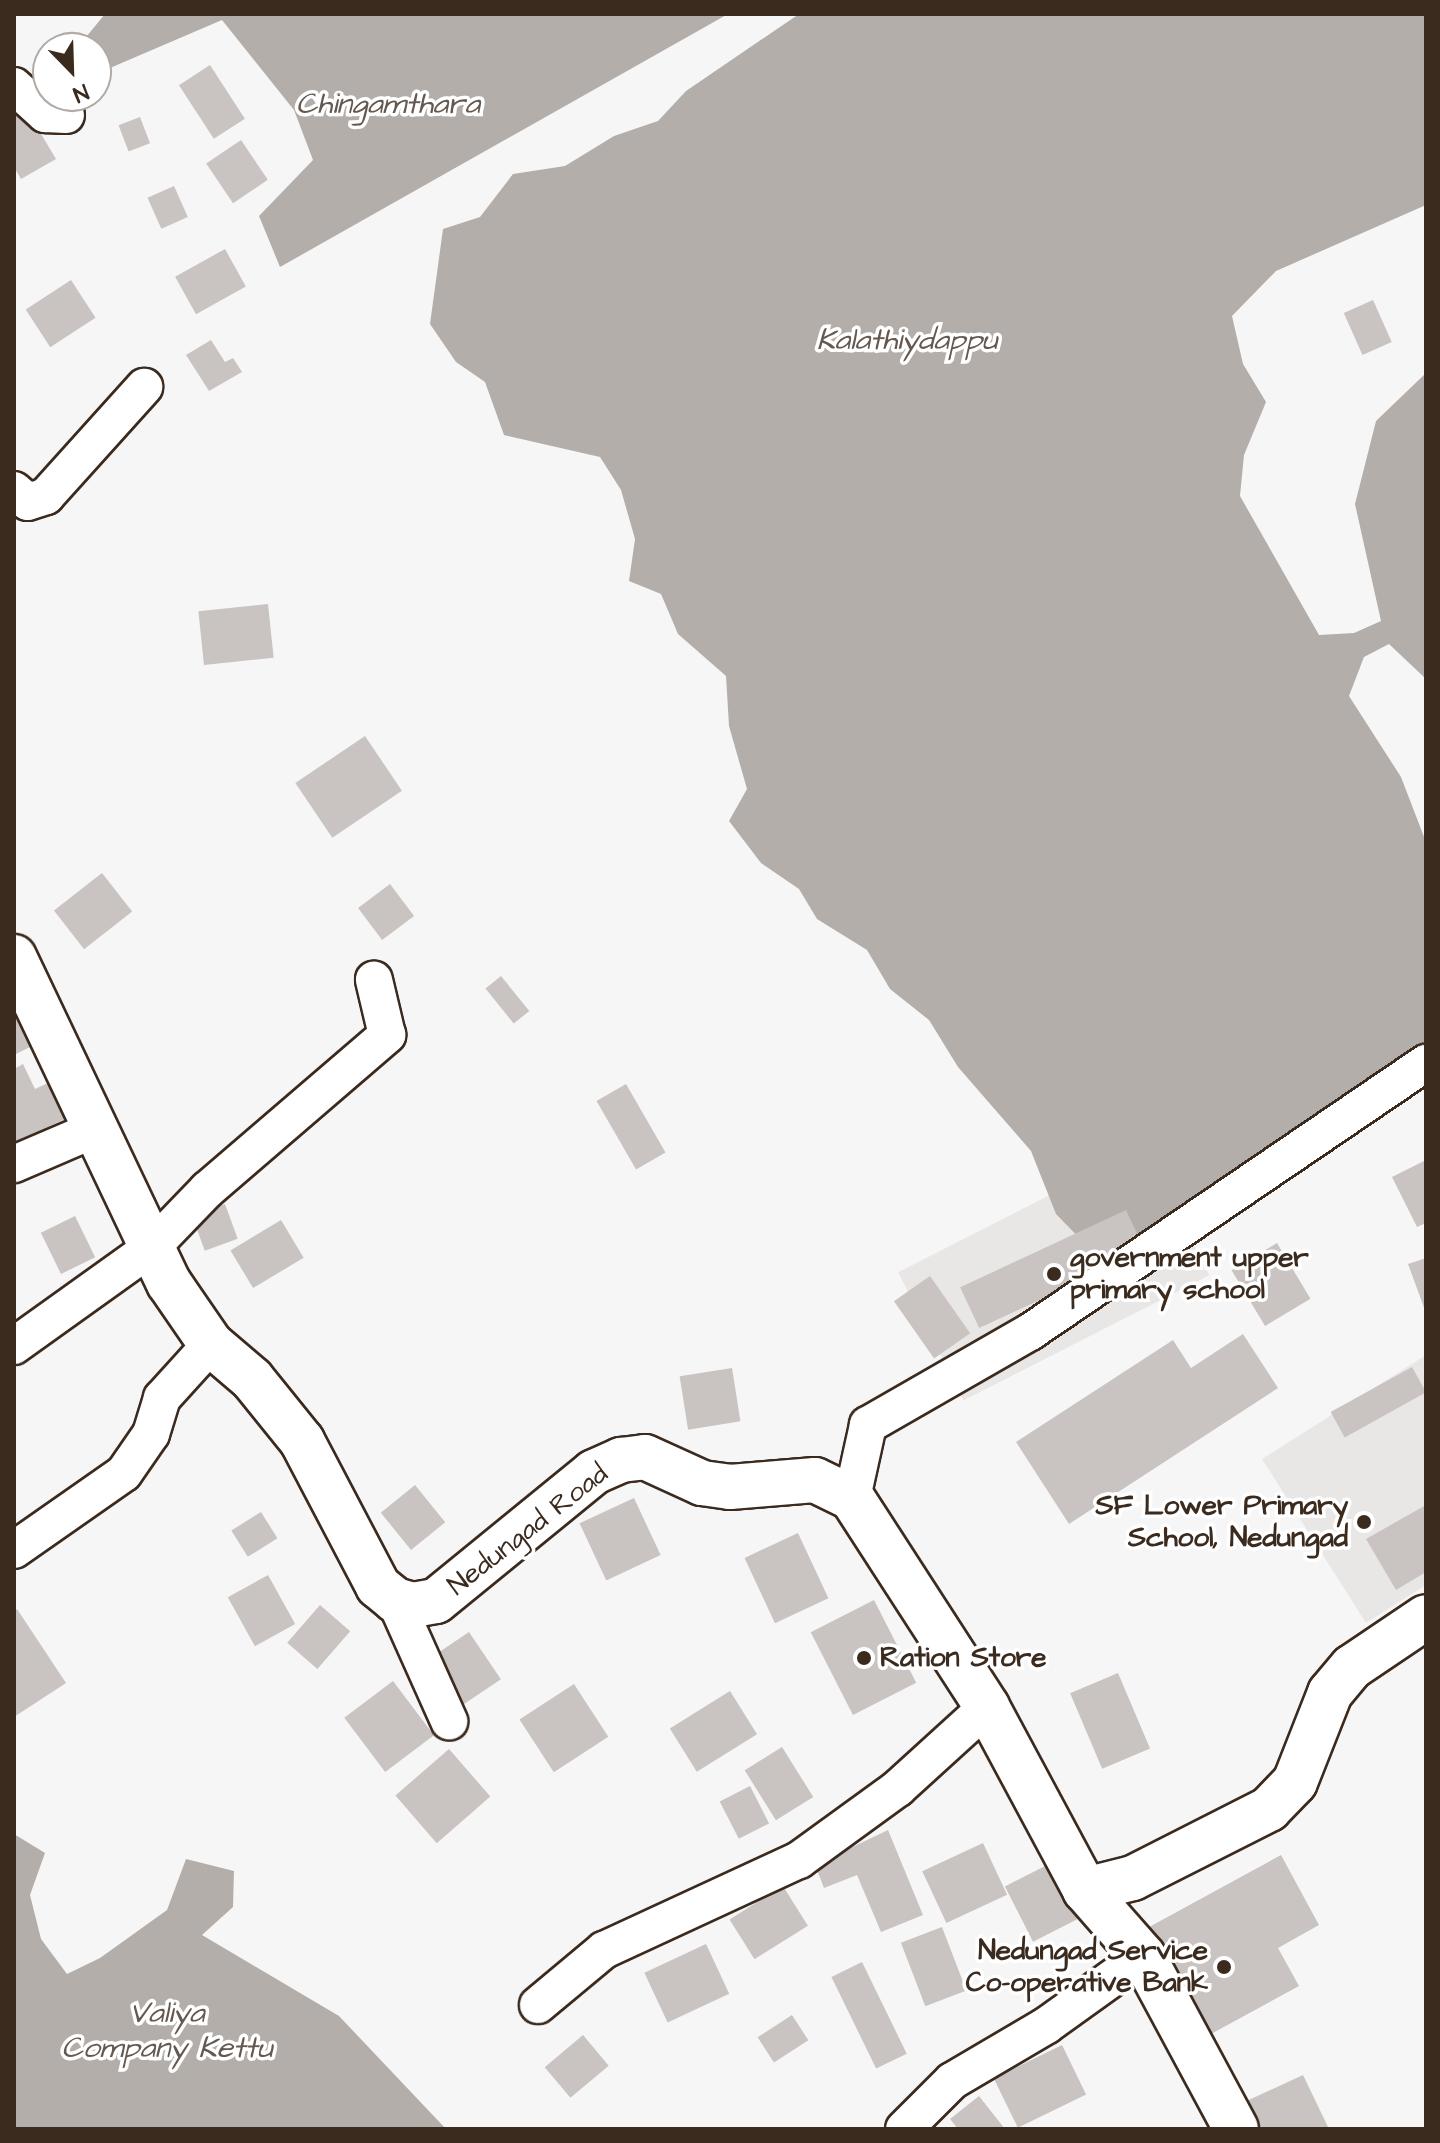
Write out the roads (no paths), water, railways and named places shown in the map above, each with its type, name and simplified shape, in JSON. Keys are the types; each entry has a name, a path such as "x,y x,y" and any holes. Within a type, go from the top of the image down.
{"main road":[{"path":"14,957 98,1128 106,1159 151,1248 211,1344 252,1379 302,1441 378,1586 395,1600"},
{"name":"Nedungad Road","path":"395,1600 413,1605 436,1601 594,1472 621,1460 645,1457 702,1483 730,1487 815,1480 852,1498"},
{"path":"852,1498 987,1707 1085,1890 1143,1956 1236,2129"},
{"path":"1085,1890 1133,1878 1269,1809 1295,1782 1330,1693 1352,1667 1426,1617"}],"street":[{"path":"14,86 45,114 66,115"},
{"path":"14,490 28,502 46,496 144,387"},
{"path":"14,1346 151,1248 207,1190 387,1035 374,980"},
{"path":"852,1498 868,1425 1030,1332 1426,1063"},
{"path":"14,1164 98,1128"},
{"path":"14,1550 124,1473 151,1434 162,1398 211,1344"},
{"path":"395,1600 449,1721"},
{"path":"538,2005 604,1950 799,1860 898,1788 987,1707"},
{"path":"904,2129 952,2081 1047,2025 1143,1956"}],"water":[{"name":"Chingamthara","path":"105,14 728,14 280,267 259,216 313,160 294,110 222,20 112,67 112,32 90,32"},
{"name":"Kalathiydappu","path":"799,14 1426,14 1426,205 1276,271 1232,316 1243,364 1266,402 1244,455 1240,496 1319,635 1354,633 1381,621 1355,504 1376,421 1426,373 1426,679 1389,644 1364,657 1349,696 1401,777 1426,842 1426,1058 1151,1241 1095,1254 1056,1214 1031,1151 958,1067 929,1020 890,989 867,950 817,919 799,889 761,863 729,821 747,789 729,726 726,676 678,634 661,594 629,581 635,539 621,490 600,457 504,435 485,382 456,362 430,324 443,229 480,217 513,174 565,166 614,136 658,121 686,91"},
{"name":"Valiya Company Kettu","path":"14,1834 45,1853 30,1895 41,1939 67,1974 100,1958 167,1910 186,1859 234,1871 233,1907 202,1935 339,2016 446,2129 14,2129"}],"place":[{"name":"government upper primary school","path":"1054,1274"},
{"name":"SF Lower Primary School, Nedungad","path":"1364,1522"},
{"name":"Ration Store","path":"864,1658"},
{"name":"Nedungad Service Co-operative Bank","path":"1224,1967"}]}
